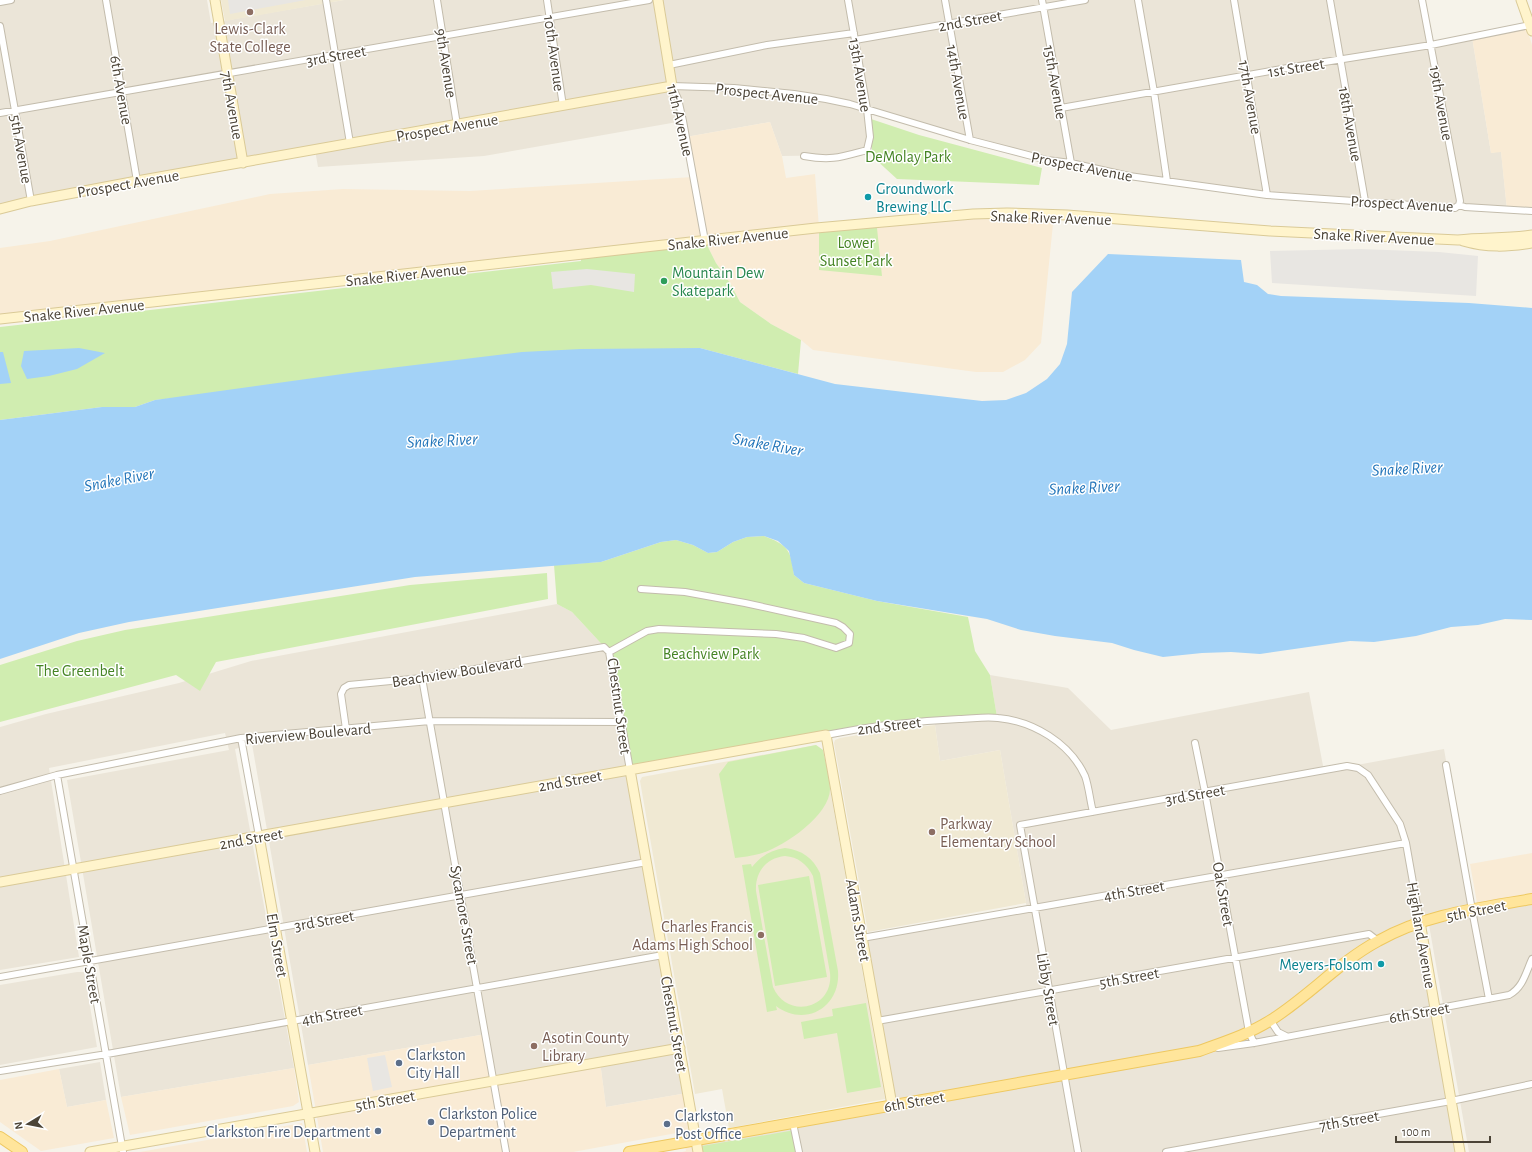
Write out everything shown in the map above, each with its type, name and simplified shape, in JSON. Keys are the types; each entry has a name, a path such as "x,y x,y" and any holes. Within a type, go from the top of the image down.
{"main road":[{"name":"5th Street","path":"1378,940 1420,922 1472,910 1532,899"},
{"name":"6th Street","path":"629,1152 1199,1051 1231,1040 1270,1020 1293,1004 1337,968 1378,940"},
{"path":"0,1137 22,1152"}],"street":[{"path":"0,2 11,0"},
{"name":"6th Avenue","path":"106,0 137,181"},
{"name":"7th Avenue","path":"215,0 244,163"},
{"path":"326,0 350,143"},
{"name":"9th Avenue","path":"437,0 457,125"},
{"name":"10th Avenue","path":"548,0 563,106"},
{"name":"3rd Street","path":"0,113 122,91 335,56 649,0"},
{"name":"11th Avenue","path":"658,0 672,86 678,99 683,121 705,241"},
{"name":"13th Avenue","path":"804,156 820,159 839,158 867,150 870,137 867,109 848,0"},
{"name":"14th Avenue","path":"945,0 970,140"},
{"name":"15th Avenue","path":"1042,0 1071,163"},
{"name":"2nd Street","path":"669,65 767,45 855,37 1085,0"},
{"path":"1138,0 1154,92 1167,181"},
{"name":"17th Avenue","path":"1234,0 1248,75 1267,194"},
{"name":"18th Avenue","path":"1330,0 1365,201"},
{"name":"19th Avenue","path":"1422,0 1460,201 1458,205"},
{"path":"1521,0 1531,28"},
{"name":"5th Avenue","path":"0,26 31,201"},
{"name":"1st Street","path":"1061,108 1531,28"},
{"name":"Prospect Avenue","path":"0,209 31,201 137,181 672,86 734,88 794,94 850,104 970,140 1047,160 1071,163 1129,176 1267,194 1456,208 1458,205 1465,207 1532,211"},
{"name":"Snake River Avenue","path":"0,319 872,222 1007,213 1067,215 1270,231 1458,240 1532,236"},
{"name":"Snake River Avenue","path":"1458,240 1490,246 1512,247 1532,243"},
{"name":"Chestnut Street","path":"641,589 685,592 745,603 836,623 843,626 850,634 849,643 836,648 804,638 776,634 659,629 647,631 609,652 698,1152"},
{"name":"Beachview Boulevard","path":"346,729 341,694 344,688 350,685 422,678 604,647 609,652"},
{"name":"Sycamore Street","path":"422,678 478,987 506,1152"},
{"name":"2nd Street","path":"0,882 826,735 890,724 933,720 997,717 1035,727 1053,738 1071,754 1085,777 1093,812"},
{"name":"Riverview Boulevard","path":"0,790 57,775 241,738 430,721 621,722"},
{"name":"Adams Street","path":"826,735 892,1105"},
{"name":"Elm Street","path":"241,738 315,1152"},
{"name":"Oak Street","path":"1195,743 1206,792 1249,1032 1254,1043"},
{"path":"1446,765 1489,999"},
{"name":"3rd Street","path":"1020,825 1347,766 1358,768 1368,775"},
{"name":"Maple Street","path":"57,775 89,962 107,1054 122,1149"},
{"name":"Highland Avenue","path":"1368,775 1400,824 1406,843 1460,1152"},
{"name":"Libby Street","path":"1020,825 1078,1152"},
{"name":"4th Street","path":"862,938 1406,843"},
{"name":"3rd Street","path":"0,977 647,862"},
{"name":"5th Street","path":"877,1022 1370,934 1378,940"},
{"name":"4th Street","path":"0,1071 107,1054 663,955"},
{"name":"6th Street","path":"1199,1051 1254,1043 1509,995 1515,992 1520,986 1532,959"},
{"path":"1270,1020 1278,1032 1286,1036"},
{"name":"5th Street","path":"90,1152 122,1149 308,1113 680,1048"},
{"name":"7th Street","path":"1166,1152 1451,1101 1532,1084"},
{"path":"793,1123 799,1152"}],"shaded area":[{"path":"0,0 207,0 211,23 344,0 1422,0 1431,44 1472,37 1491,153 1501,151 1507,210 1267,195 1167,181 1059,162 868,109 867,150 848,155 782,156 770,122 686,137 683,121 484,156 318,167 315,150 0,209"},
{"name":"Lewis-Clark State College","path":"221,0 344,0 225,21"},
{"path":"228,0 306,0 230,14"},
{"path":"1527,29 1532,45 1532,211 1507,210 1501,152 1491,153 1472,37"},
{"path":"770,122 782,156 786,178 815,174 819,228 887,221 1054,214 1041,343 1025,360 1003,372 976,372 813,350 801,340 771,324 740,302 730,283 716,263 705,241 0,319 0,248 50,241 270,194 343,189 470,191 693,177 686,137"},
{"path":"1361,249 1439,252 1478,256 1476,296 1272,283 1270,251"},
{"path":"587,269 635,274 634,292 591,285 553,289 551,272"},
{"path":"557,604 572,612 609,652 687,1093 606,1107 600,1062 494,1081 486,1034 308,1065 252,744 235,749 294,1068 121,1097 67,780 229,750 225,733 49,768 79,957 0,970 0,727 46,714 179,683 251,661"},
{"path":"990,675 1068,688 1111,730 1309,692 1324,771 1444,749 1472,910 1420,922 1461,1152 698,1152 695,1140 891,1105 862,938 1027,909 1000,750 940,761 933,720 997,717"},
{"name":"Parkway Elementary School","path":"935,725 940,761 1000,750 1026,903 868,932 834,743 835,740 840,738 882,731"},
{"name":"Charles Francis Adams High School","path":"816,745 823,750 885,1099 729,1128 722,1089 695,1094 640,781 642,777"},
{"path":"1532,853 1532,893 1477,903 1470,864"},
{"path":"1532,904 1532,1152 1469,1152 1429,925 1448,919"},
{"path":"84,972 97,1047 0,1065 0,985"},
{"path":"486,1034 494,1081 600,1062 606,1107 687,1093 698,1152 682,1152 686,1151 682,1132 573,1152 323,1152 308,1065"},
{"path":"385,1055 392,1087 373,1091 367,1058"},
{"path":"100,1062 106,1100 67,1107 59,1069"},
{"path":"294,1068 299,1102 293,1106 130,1135 121,1097"},
{"path":"59,1069 67,1107 106,1100 114,1138 41,1151 0,1122 0,1080"},
{"path":"302,1123 307,1152 140,1152"}],"green space":[{"name":"DeMolay Park","path":"868,118 919,135 1042,168 1039,185 897,179 873,157"},
{"name":"Lower Sunset Park","path":"819,228 877,228 882,276 819,270"},
{"path":"705,241 716,263 730,283 740,302 771,324 801,340 798,374 700,348 155,400 135,407 102,407 0,420 0,327 581,261 581,255"},
{"name":"Beachview Park","path":"764,536 778,542 787,550 790,554 794,575 804,583 877,601 968,617 975,651 990,675 997,717 897,723 630,770 609,652 572,612 557,604 554,565 601,562 661,542 676,540 693,545 708,553 717,552 733,542 747,537"},
{"name":"The Greenbelt","path":"547,573 548,599 216,662 200,691 176,675 0,722 0,665 77,641 125,630 410,585"},
{"path":"816,745 823,750 830,784 828,799 822,810 814,820 792,838 780,845 759,854 735,858 719,774 728,762"},
{"path":"785,848 802,853 814,863 820,873 838,971 834,995 827,1004 819,1010 809,1014 798,1015 787,1012 776,1006 777,1010 767,1012 742,865 751,864 752,867 767,854 775,850","holes":["778,857 790,857 802,862 813,876 830,973 829,985 825,995 817,1002 808,1006 798,1007 788,1004 780,997 773,987 756,891 757,878 763,867"]},
{"path":"809,876 827,977 775,986 758,885"},
{"path":"866,1003 881,1087 847,1093 837,1033 804,1039 801,1022 833,1016 832,1009"},
{"path":"795,1130 799,1152 703,1152 702,1146"}],"water":[{"name":"Snake River","path":"1108,254 1241,260 1244,282 1257,285 1268,294 1281,296 1469,303 1532,308 1532,620 1505,619 1478,625 1451,627 1416,636 1374,642 1350,641 1260,654 1231,652 1163,657 1112,643 1021,630 987,619 877,601 804,583 794,575 789,551 778,541 764,536 747,537 733,542 717,552 708,553 693,545 676,540 661,542 601,562 415,577 129,622 79,633 0,659 0,420 102,407 135,407 155,400 357,372 522,352 581,349 700,348 835,384 982,401 1006,400 1026,393 1047,379 1060,364 1067,344 1072,292"},
{"path":"79,348 105,353 77,369 49,376 27,379 21,366 24,351"},
{"path":"0,352 3,352 11,383 0,384"}],"place":[{"name":"Lewis-Clark State College","path":"250,12"},
{"name":"Groundwork Brewing LLC","path":"868,197"},
{"name":"Mountain Dew Skatepark","path":"664,281"},
{"name":"Parkway Elementary School","path":"932,832"},
{"name":"Charles Francis Adams High School","path":"761,935"},
{"name":"Meyers-Folsom","path":"1381,964"},
{"name":"Asotin County Library","path":"534,1046"},
{"name":"Clarkston City Hall","path":"399,1063"},
{"name":"Clarkston Police Department","path":"431,1122"},
{"name":"Clarkston Post Office","path":"667,1124"},
{"name":"Clarkston Fire Department","path":"378,1131"}]}
